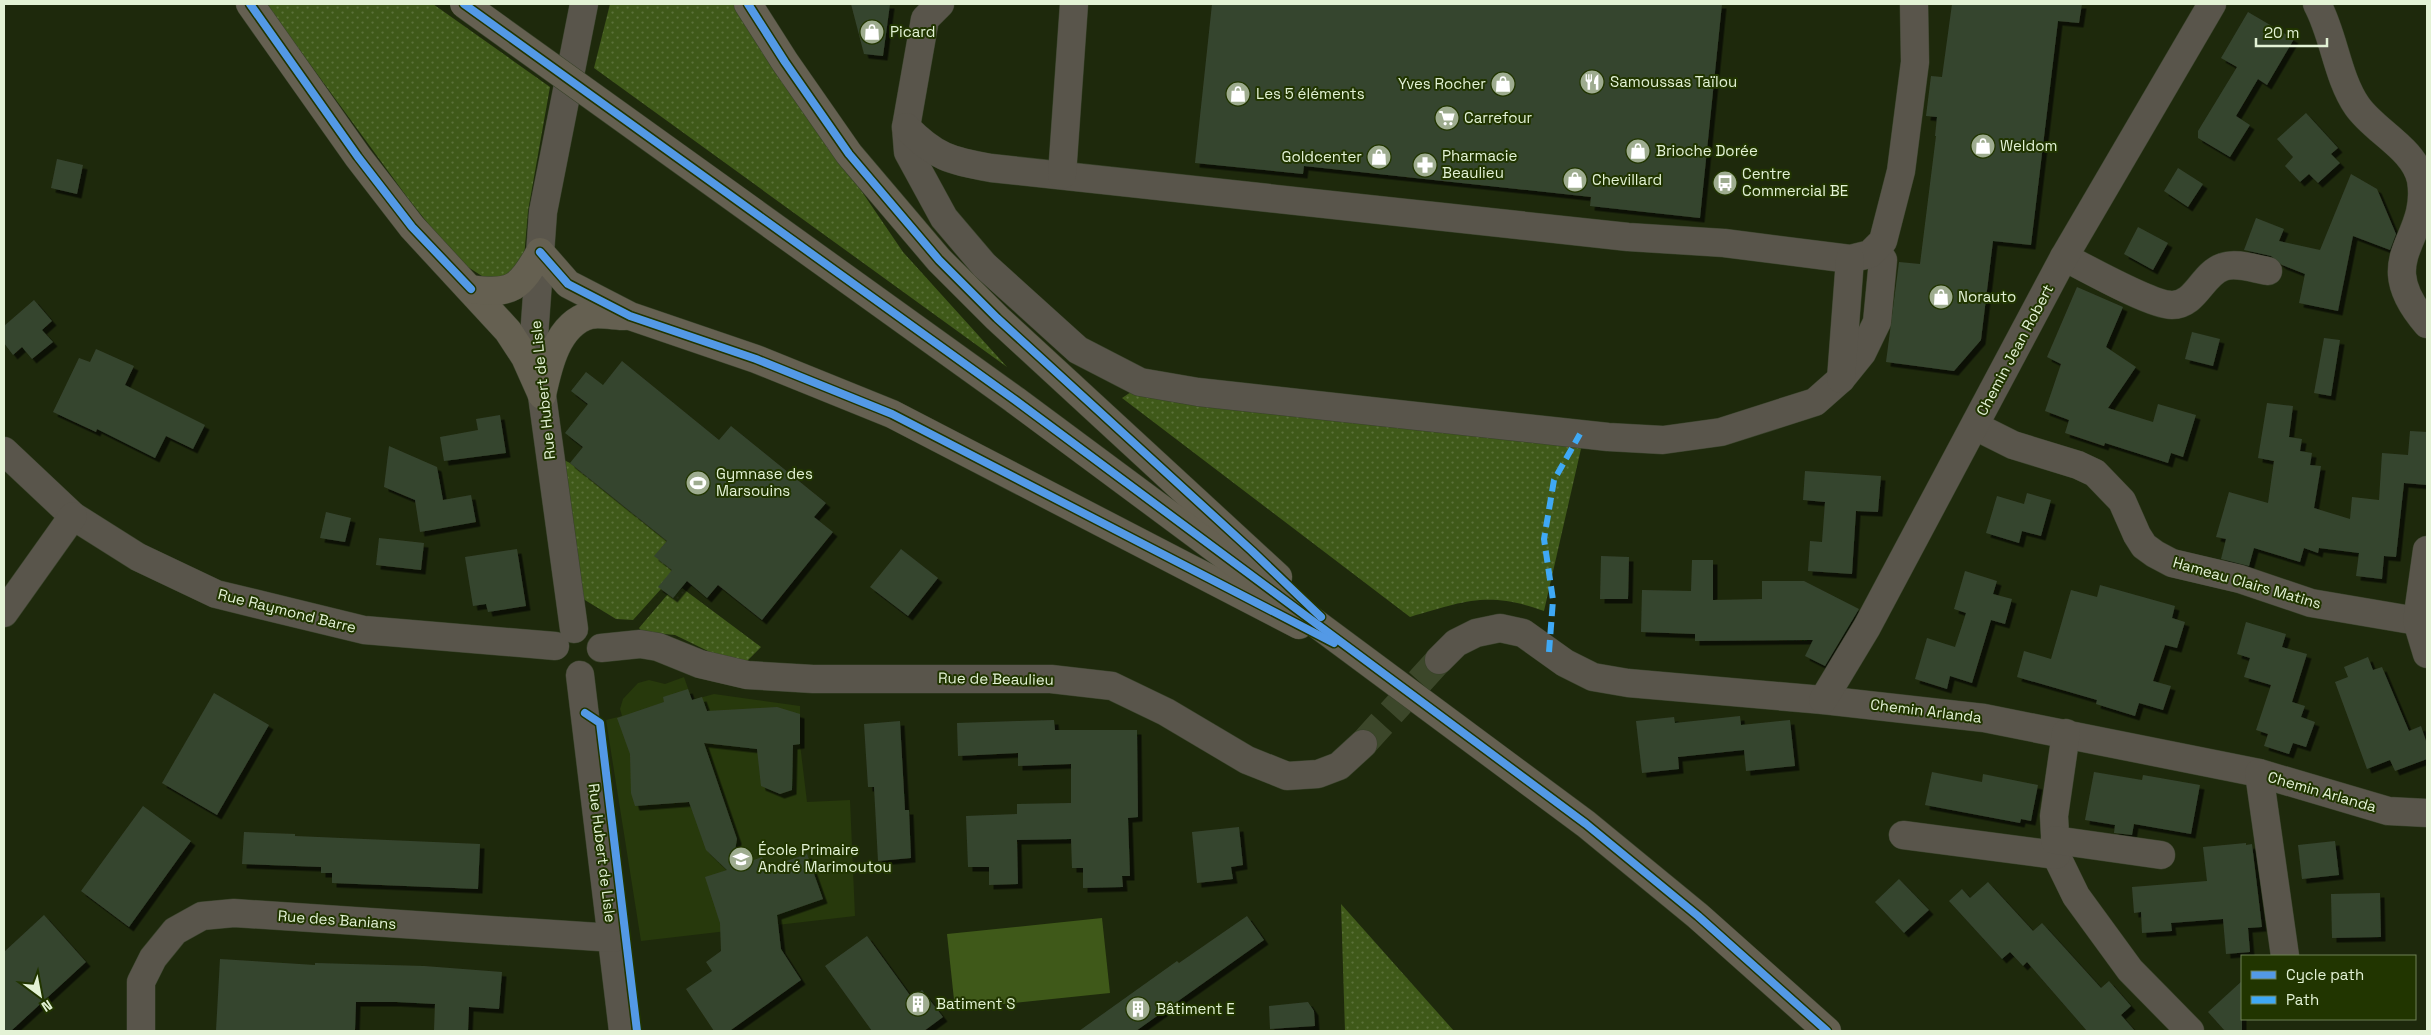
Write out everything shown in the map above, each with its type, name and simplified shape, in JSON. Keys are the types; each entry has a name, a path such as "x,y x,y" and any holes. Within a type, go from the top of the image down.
{"highway":[{"path":"250,4 358,157 412,227 471,289 512,338 525,357 542,395"},
{"path":"464,4 1014,400 1365,658 1586,824 1658,882 1827,1031"},
{"path":"748,4 785,62 849,154 940,260 997,318 1230,531 1365,658"},
{"path":"471,289 492,292 512,289 528,274 540,252 568,284 630,316 756,359 892,414 1189,567 1256,604 1365,658"},
{"path":"542,395 556,348 570,327 590,315 630,316"}],"street":[{"name":"Rue Hubert de Lisle","path":"564,637 542,395 534,337 544,212 584,4"},
{"path":"940,4 926,20 906,128 908,152 921,178 944,218 984,265 1078,350 1140,382 1198,392 1580,434 1663,440 1721,432 1815,402 1841,379 1862,353 1877,322 1883,260 1876,249"},
{"path":"1062,175 1074,4"},
{"path":"906,128 924,145 945,158 991,168 1628,238 1724,243 1850,259 1876,249 1883,241 1901,171 1915,62 1914,4"},
{"name":"Chemin Jean Robert","path":"1823,700 1867,627 2064,257 2212,4"},
{"path":"2317,4 2357,105 2378,129 2410,158 2420,177 2424,194 2421,213 2403,262 2402,280 2407,298 2427,324"},
{"path":"2064,257 2156,302 2173,306 2187,301 2213,273 2223,267 2234,266 2268,272"},
{"path":"1841,379 1850,259"},
{"name":"Hameau Clairs Matins","path":"1975,426 2013,445 2078,465 2095,473 2122,501 2144,546 2172,563 2240,579 2311,603 2422,620"},
{"name":"Rue Raymond Barre","path":"4,451 73,516 138,557 216,594 364,630 564,637"},
{"path":"4,613 73,516"},
{"path":"2427,550 2422,620 2427,654"},
{"name":"Chemin Arlanda","path":"1439,660 1456,643 1476,633 1500,628 1523,633 1565,663 1592,676 1628,683 1976,716 2259,773 2388,811 2427,813"},
{"path":"586,630 596,637 601,648 600,661 592,670 580,675 569,673 560,667 555,657 564,637 586,630"},
{"name":"Rue de Beaulieu","path":"601,648 640,644 658,647 700,664 747,675 813,679 1051,679 1112,686 1166,712 1247,760 1287,776 1318,774 1339,766 1363,744"},
{"name":"Rue Hubert de Lisle","path":"580,675 614,938 623,1031"},
{"path":"2066,733 2054,816 2056,848 2076,896 2130,970 2190,1031"},
{"path":"2259,773 2285,955"},
{"path":"1903,835 2161,855"},
{"name":"Rue des Banians","path":"141,1031 141,982 153,958 175,931 202,916 234,913 598,939 614,938"}],"shaded area":[{"path":"266,4 433,4 550,87 528,211 524,258 519,275 485,278 457,260 407,197"},
{"path":"610,4 734,4 903,252 1007,367 594,68"},
{"path":"1137,388 1583,440 1544,611 1507,601 1477,600 1446,606 1410,617 1122,398"},
{"path":"552,454 570,463 667,541 655,556 672,570 661,589 633,620 616,619 575,594"},
{"path":"682,588 761,647 747,661 714,654 675,635 642,632 639,628 668,594 673,598"},
{"name":"École Primaire André Marimoutou","path":"684,677 692,700 714,694 800,706 800,744 807,802 850,800 855,916 641,941 606,720 622,716 620,709 623,699 638,683 649,680 665,684"},
{"path":"1341,904 1454,1031 1345,1031"},
{"path":"1102,918 1110,993 955,1009 947,934"}],"building":[{"name":"Picard","path":"851,4 890,4 883,56 864,54"},
{"name":"Carrefour","path":"1212,4 1722,4 1700,218 1590,206 1591,197 1304,166 1303,174 1195,163"},
{"path":"1952,4 2082,4 2079,23 2058,21 2031,245 1993,241 1981,340 1954,371 1886,362 1899,262 1920,264 1937,117 1926,116 1931,76 1942,77"},
{"path":"2248,12 2294,39 2267,85 2258,79 2236,116 2250,125 2230,157 2198,138 2198,131 2237,67 2221,58"},
{"path":"2306,113 2338,148 2331,154 2340,163 2318,183 2309,174 2300,182 2285,166 2293,157 2277,139"},
{"path":"57,159 83,165 77,194 51,188"},
{"path":"2178,168 2203,184 2188,207 2164,191"},
{"path":"2351,174 2377,189 2396,234 2390,250 2353,236 2338,311 2299,303 2305,274 2282,265 2271,256 2244,250 2256,218 2284,229 2279,241 2320,250"},
{"path":"2138,227 2168,243 2153,270 2124,254"},
{"path":"2077,287 2123,307 2106,347 2136,367 2108,408 2153,422 2158,404 2196,415 2183,457 2171,453 2168,463 2105,443 2104,446 2065,433 2069,420 2045,411 2061,364 2047,357"},
{"path":"34,300 52,321 42,330 53,342 32,359 22,347 13,355 4,343 4,326"},
{"path":"2192,332 2220,339 2213,366 2185,359"},
{"path":"2324,338 2340,340 2331,396 2314,393"},
{"path":"96,349 134,366 125,385 205,425 193,449 166,436 155,458 97,429 96,432 53,412 79,358 90,362"},
{"name":"Gymnase des Marsouins","path":"622,361 719,440 731,426 826,503 814,517 833,532 762,620 718,585 707,598 687,581 673,598 658,587 672,570 654,556 667,541 570,463 583,447 565,433 588,404 571,391 586,372 603,385"},
{"path":"2267,403 2293,406 2289,437 2302,439 2300,451 2312,453 2310,465 2321,466 2314,508 2350,519 2352,497 2379,500 2382,453 2408,455 2410,431 2427,432 2427,485 2404,483 2396,557 2384,556 2382,579 2356,576 2359,553 2319,548 2318,553 2304,548 2300,562 2254,548 2249,566 2221,559 2226,539 2216,537 2229,492 2268,503 2274,461 2258,458"},
{"path":"500,415 506,453 444,461 440,437 478,430 476,419"},
{"path":"389,446 437,467 443,500 471,495 476,522 420,532 415,500 384,487"},
{"path":"1805,471 1881,476 1878,512 1856,511 1852,574 1808,571 1810,541 1822,542 1825,502 1803,500"},
{"path":"2027,493 2051,500 2041,536 2022,531 2019,543 1986,533 1997,496 2024,504"},
{"path":"326,512 351,518 345,542 320,538"},
{"path":"379,538 424,543 421,570 376,565"},
{"path":"517,549 526,606 488,612 486,604 473,606 465,557"},
{"path":"901,549 938,578 908,616 870,587"},
{"path":"1601,556 1629,557 1628,599 1600,599"},
{"path":"1692,560 1713,560 1713,600 1762,599 1762,581 1804,581 1859,609 1825,666 1805,656 1813,640 1695,641 1695,634 1641,632 1642,590 1691,591"},
{"path":"1965,571 1997,581 1993,594 2012,599 2005,624 1991,620 1972,683 1950,676 1947,689 1915,679 1927,638 1955,647 1966,613 1954,609"},
{"path":"2100,585 2175,606 2172,618 2185,622 2177,648 2165,645 2153,681 2171,686 2163,710 2139,703 2135,716 2096,704 2097,700 2017,677 2024,651 2051,659 2071,590 2097,597"},
{"path":"2246,622 2286,634 2282,647 2307,654 2292,702 2305,706 2301,717 2315,722 2306,747 2293,743 2289,754 2264,746 2268,734 2256,730 2271,685 2244,677 2250,658 2237,654"},
{"path":"2368,657 2373,670 2382,667 2409,731 2421,726 2427,744 2427,759 2395,771 2390,760 2367,769 2335,682 2348,677 2344,667"},
{"path":"688,689 692,700 702,697 707,711 777,707 800,714 800,744 793,745 792,790 780,794 761,786 757,749 704,743 737,839 732,868 762,857 766,868 807,854 823,899 777,915 781,949 801,980 731,1030 724,1031 714,1031 686,989 712,971 706,962 721,951 720,923 705,877 727,870 706,850 689,802 635,806 631,793 630,754 617,718 664,702 663,697"},
{"path":"214,693 269,725 217,815 162,783"},
{"path":"1740,716 1741,725 1790,720 1795,766 1746,771 1744,750 1678,757 1679,769 1642,773 1636,721 1674,717 1675,723"},
{"path":"1054,720 1055,730 1137,730 1138,817 1128,818 1130,876 1122,876 1123,887 1083,888 1083,868 1072,868 1071,839 1017,840 1018,884 989,885 989,867 968,867 966,816 1017,814 1017,804 1071,803 1071,764 1018,766 1018,753 958,756 957,723"},
{"path":"900,721 905,810 909,810 911,858 878,861 874,787 868,787 864,724"},
{"path":"1932,772 1982,782 1983,774 2038,785 2031,821 2021,819 2020,823 1925,805"},
{"path":"2094,772 2142,780 2143,775 2200,785 2191,834 2134,824 2132,835 2114,833 2115,825 2085,820"},
{"path":"143,806 191,841 129,927 81,891"},
{"path":"1239,827 1243,865 1231,867 1233,879 1197,883 1192,832"},
{"path":"244,832 480,844 478,889 332,883 332,873 321,873 321,867 242,864"},
{"path":"2335,841 2339,875 2302,879 2298,845"},
{"path":"2246,843 2246,845 2252,844 2262,927 2248,928 2250,952 2226,954 2223,919 2171,923 2172,931 2142,933 2141,912 2134,913 2132,887 2207,881 2203,847"},
{"path":"1899,879 1929,910 1904,933 1875,902"},
{"path":"1988,882 2033,931 2042,923 2101,988 2109,981 2131,1006 2121,1015 2135,1031 2087,1031 2027,962 2023,966 2010,952 2002,959 1949,901 1962,889 1970,898"},
{"path":"2380,893 2381,937 2332,938 2331,894"},
{"path":"44,915 86,962 11,1031 4,1031 4,952"},
{"path":"1247,916 1264,940 1136,1031 1079,1031 1177,961 1179,963"},
{"path":"867,936 912,998 922,990 943,1017 924,1031 872,1031 825,966"},
{"path":"220,959 315,965 315,963 424,966 502,972 499,1009 469,1007 468,1031 434,1031 435,1004 356,1002 355,1031 216,1031"},
{"path":"2241,982 2242,1031 2225,1031 2208,1012"},
{"path":"1308,1002 1314,1011 1315,1026 1270,1029 1269,1006"}],"tunnel":[{"path":"1363,744 1439,660"}],"marked path":[{"path":"1549,652 1553,600 1544,539 1554,480 1580,434"}],"cycle path":[{"path":"250,4 358,157 412,227 471,289"},
{"path":"464,4 1015,400 1586,824 1698,916 1827,1031"},
{"path":"748,4 785,62 849,154 939,260 997,318 1252,551 1321,617"},
{"path":"540,252 568,284 630,316 756,359 892,414 1334,643"},
{"path":"585,713 600,723 637,1031"}],"place":[{"name":"Picard","path":"872,32"},
{"name":"Samoussas Taïlou","path":"1592,82"},
{"name":"Yves Rocher","path":"1503,84"},
{"name":"Les 5 éléments","path":"1238,94"},
{"name":"Carrefour","path":"1447,118"},
{"name":"Weldom","path":"1983,146"},
{"name":"Brioche Dorée","path":"1638,151"},
{"name":"Goldcenter","path":"1379,157"},
{"name":"Pharmacie Beaulieu","path":"1425,165"},
{"name":"Chevillard","path":"1575,180"},
{"name":"Centre Commercial BE","path":"1725,183"},
{"name":"Norauto","path":"1941,297"},
{"name":"Gymnase des Marsouins","path":"698,483"},
{"name":"École Primaire André Marimoutou","path":"741,859"},
{"name":"Batiment S","path":"918,1004"},
{"name":"Bâtiment E","path":"1138,1009"}]}
